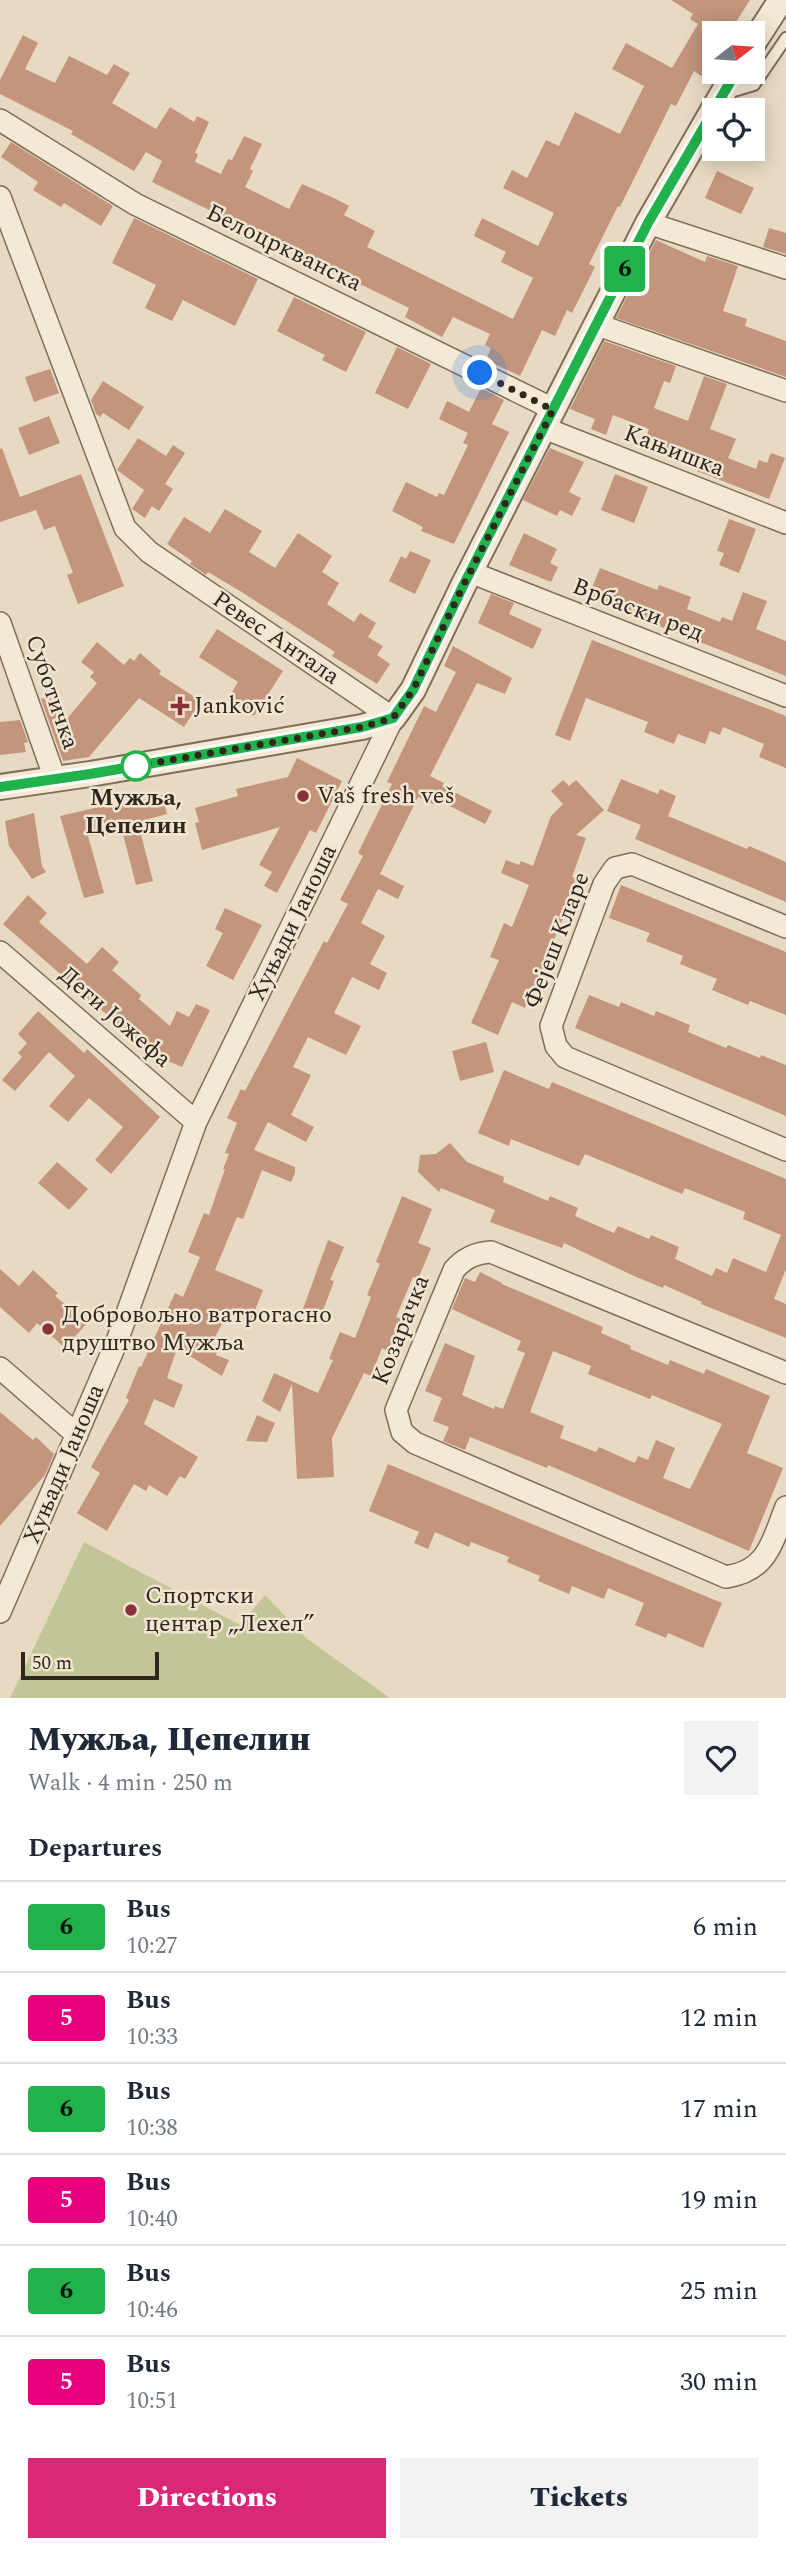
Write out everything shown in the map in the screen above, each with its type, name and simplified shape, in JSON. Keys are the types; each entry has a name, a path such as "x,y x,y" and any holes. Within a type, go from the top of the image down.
{"street":[{"path":"765,26 783,0"},
{"name":"Хуњади Јаноша","path":"0,1612 117,1341 196,1122 393,718 413,690 470,572 648,223 728,84"},
{"name":"Белоцркванска","path":"0,120 135,204 549,419"},
{"name":"Ревес Антала","path":"0,198 125,528 149,552 393,718"},
{"path":"648,223 786,268"},
{"path":"598,324 786,391"},
{"name":"Кањишка","path":"549,419 786,523"},
{"name":"Врбаски ред","path":"470,572 786,696"},
{"name":"Суботичка","path":"0,623 55,779"},
{"path":"0,787 362,727 393,718"},
{"name":"Фејеш Кларе","path":"786,928 632,864 615,869 604,884 551,1026 556,1046 565,1057 786,1150"},
{"name":"Деги Јожефа","path":"0,952 196,1122"},
{"name":"Козарачка","path":"786,1373 491,1252 482,1252 466,1259 454,1270 396,1410 402,1432 415,1443 726,1577 750,1571 767,1554 786,1507"},
{"path":"0,1368 77,1435"},
{"path":"0,1585 24,1558"}],"lane":[{"path":"783,0 786,5"},
{"path":"721,94 754,85 786,38"}],"green space":[{"name":"Спортски центар „Лехел”","path":"84,1542 240,1625 265,1595 306,1638 390,1698 10,1698"}],"building":[{"path":"671,0 750,0 737,21 702,21 702,76 694,71 676,106 671,104 589,264 595,267 572,313 567,310 555,336 542,330 520,376 486,360 491,348 485,345 490,334 453,317 442,337 405,317 409,308 152,182 162,161 146,152 134,171 71,134 73,131 0,94 0,80 23,35 38,43 25,69 55,83 69,56 107,75 114,64 130,73 112,103 156,129 170,107 194,122 197,116 209,122 195,153 198,154 195,162 221,174 228,159 232,160 244,136 262,144 245,187 289,209 302,184 334,198 349,206 344,215 375,231 367,247 513,319 533,278 501,262 506,252 474,236 482,218 538,246 554,213 503,188 512,170 527,178 546,140 559,146 575,112 620,134 644,86 612,69 626,43 672,68 698,24 690,19 693,14"},
{"path":"11,142 113,206 101,226 64,203 61,207 33,190 38,182 1,157"},
{"path":"717,171 754,188 741,214 705,198"},
{"path":"134,218 258,279 235,326 183,300 172,321 145,308 156,285 112,263"},
{"path":"769,228 786,233 786,254 763,247"},
{"path":"656,240 705,262 707,256 738,266 723,311 747,319 745,326 786,341 786,377 616,318"},
{"path":"294,297 366,332 346,372 322,360 325,355 277,331"},
{"path":"604,341 676,366 670,383 664,381 654,408 688,421 704,376 727,384 710,429 736,439 728,458 756,469 759,460 767,463 771,453 785,458 769,499 697,471 701,462 645,440 649,429 613,415 606,435 591,429 595,419 570,409"},
{"path":"397,347 431,364 408,409 375,393"},
{"path":"50,369 59,393 34,402 25,377"},
{"path":"103,381 144,407 129,430 103,413 100,417 96,414 91,400"},
{"path":"481,388 504,400 492,424 509,432 454,544 421,531 423,527 392,511 406,482 437,497 439,493 444,495 468,445 463,443 468,433 439,419 447,401 469,412"},
{"path":"49,416 60,443 29,455 18,428"},
{"path":"138,438 166,456 173,445 185,453 165,484 173,489 159,511 152,506 145,518 132,509 144,490 117,470"},
{"path":"2,448 20,497 81,474 124,586 78,604 67,575 73,573 55,526 44,530 36,510 0,522"},
{"path":"550,448 584,462 569,492 581,498 572,516 560,510 557,516 523,500"},
{"path":"615,474 648,487 634,523 601,510"},
{"path":"225,509 262,531 249,552 275,568 298,533 332,556 322,572 339,583 327,604 354,622 360,613 376,623 368,637 383,646 377,655 390,664 377,684 332,656 335,652 240,591 208,572 206,575 190,564 192,561 167,544 184,517 210,533"},
{"path":"729,519 756,529 739,573 719,565 724,553 717,551"},
{"path":"524,533 557,549 550,563 558,567 551,582 509,565"},
{"path":"410,551 431,560 415,594 389,581 401,556 406,559"},
{"path":"600,568 657,590 659,585 691,597 687,609 720,622 722,617 732,621 743,592 767,601 756,629 786,641 786,676 588,598"},
{"path":"491,594 514,603 509,614 542,629 533,649 478,623"},
{"path":"217,629 283,671 254,716 228,699 238,682 199,657"},
{"path":"592,640 786,716 786,768 759,757 764,744 723,727 720,735 710,731 705,744 678,734 674,744 644,732 648,722 586,698 570,741 555,735"},
{"path":"97,642 124,665 130,658 134,661 140,653 161,671 159,674 201,701 184,727 139,698 89,757 63,761 41,699 50,696 61,726 97,683 90,677 94,672 81,662"},
{"path":"453,646 512,678 505,694 477,683 430,776 444,783 442,786 492,811 485,824 436,799 433,804 418,797 380,874 404,886 398,899 378,889 361,923 385,936 370,964 387,973 379,990 352,977 334,1013 361,1026 346,1055 308,1037 293,1067 311,1075 291,1115 314,1127 306,1142 268,1122 254,1150 295,1167 295,1173 291,1182 262,1170 243,1219 237,1217 215,1270 263,1290 251,1320 229,1310 210,1347 218,1350 216,1355 229,1360 222,1376 177,1348 167,1378 183,1385 174,1408 154,1399 144,1424 198,1457 185,1479 180,1476 167,1496 149,1485 146,1491 134,1484 107,1531 77,1513 100,1473 91,1467 129,1400 126,1398 139,1366 141,1367 175,1293 183,1297 200,1257 188,1252 204,1213 209,1215 225,1169 229,1154 225,1153 237,1123 227,1118 241,1089 245,1091 324,941 327,943 348,904 340,900 363,856 358,853 392,784 387,782 424,706 436,712 456,672 444,666"},
{"path":"20,720 28,742 24,743 26,752 0,755 0,722"},
{"path":"297,758 342,781 316,833 310,830 277,893 264,886 272,872 259,865 280,827 202,850 195,823 199,822 195,808 238,796 236,789 288,777"},
{"path":"621,779 658,794 660,789 676,796 668,816 786,862 786,902 635,839 641,825 607,811"},
{"path":"563,780 569,786 576,780 604,810 576,835 586,838 572,877 579,879 525,1008 512,1002 498,1035 471,1023 499,960 490,957 504,923 512,927 529,885 501,873 506,860 519,865 521,861 533,866 551,816 563,804 551,791"},
{"path":"162,795 167,814 145,820 146,825 139,827 153,881 136,885 123,834 88,836 104,893 84,898 60,816 112,804 113,808"},
{"path":"34,813 42,866 46,872 32,879 9,846 5,821"},
{"path":"621,885 786,952 786,1015 750,1001 748,1005 712,990 717,979 680,964 683,956 646,941 650,933 609,918"},
{"path":"28,895 47,913 39,922 87,964 102,947 119,962 112,970 141,995 139,999 170,1026 177,1011 189,1017 196,1004 210,1010 182,1067 138,1048 126,1037 129,1034 3,924"},
{"path":"225,908 262,925 233,980 206,966 223,933 215,929"},
{"path":"589,995 619,1007 621,1002 654,1016 656,1011 690,1025 688,1032 726,1048 728,1045 786,1065 786,1116 575,1028"},
{"path":"38,1011 84,1053 87,1049 160,1117 111,1174 95,1160 123,1127 89,1098 68,1122 49,1106 75,1076 49,1052 15,1091 2,1080 22,1057 18,1053 27,1043 18,1034"},
{"path":"486,1042 494,1072 460,1081 452,1051"},
{"path":"504,1070 549,1089 552,1082 786,1179 786,1269 774,1299 786,1304 786,1338 701,1304 702,1302 664,1285 663,1288 634,1276 564,1243 562,1248 490,1222 495,1210 441,1188 439,1192 418,1172 420,1155 436,1154 450,1143 467,1162 504,1177 503,1182 548,1201 550,1196 578,1208 575,1216 614,1233 618,1226 649,1239 651,1235 679,1247 675,1259 712,1276 716,1268 727,1273 733,1258 766,1272 781,1235 743,1219 745,1212 685,1188 682,1194 585,1154 579,1166 511,1139 509,1146 478,1133"},
{"path":"57,1162 88,1189 69,1210 38,1183"},
{"path":"402,1196 432,1209 418,1243 431,1248 418,1279 413,1277 396,1317 401,1319 388,1351 382,1348 371,1376 364,1373 332,1438 334,1477 297,1479 292,1384 280,1412 262,1401 274,1373 318,1393 333,1360 329,1359 340,1332 355,1338 371,1297 367,1295 380,1264 376,1262"},
{"path":"328,1240 344,1247 330,1280 334,1281 321,1316 303,1309"},
{"path":"0,1269 19,1286 33,1270 58,1293 55,1296 87,1323 65,1348 37,1323 29,1333 0,1307"},
{"path":"480,1272 603,1327 601,1333 631,1346 630,1349 668,1365 670,1360 704,1374 706,1369 770,1396 747,1453 783,1468 749,1551 548,1465 547,1468 470,1437 465,1450 443,1441 449,1427 433,1421 442,1398 425,1391 445,1343 475,1356 462,1395 494,1409 495,1406 503,1409 525,1353 517,1350 521,1341 452,1309 465,1278 475,1282","holes":["553,1351 591,1366 588,1374 650,1399 652,1395 722,1424 690,1489 663,1478 675,1448 656,1440 648,1460 638,1456 635,1463 599,1447 596,1452 560,1438 564,1426 530,1412"]},
{"path":"0,1412 33,1440 36,1437 54,1454 45,1475 0,1526"},
{"path":"257,1415 275,1423 267,1442 246,1441"},
{"path":"388,1464 722,1603 703,1648 668,1633 666,1638 635,1625 644,1603 608,1588 604,1599 572,1586 569,1594 538,1581 540,1576 507,1562 509,1557 471,1542 469,1547 435,1532 428,1549 414,1543 419,1532 369,1511"}],"bus line":[{"name":"6","path":"0,787 362,727 393,718 413,690 648,223 728,84"}],"place":[{"name":"Janković","path":"180,706"},
{"name":"Мужља, Цепелин","path":"136,766"},
{"name":"Vaš fresh veš","path":"303,796"},
{"name":"Добровољно ватрогасно друштво Мужља","path":"48,1329"},
{"name":"Спортски центар „Лехел”","path":"131,1610"}],"route":[{"path":"136,766 362,727 393,718 402,708 553,410 480,373"}]}
